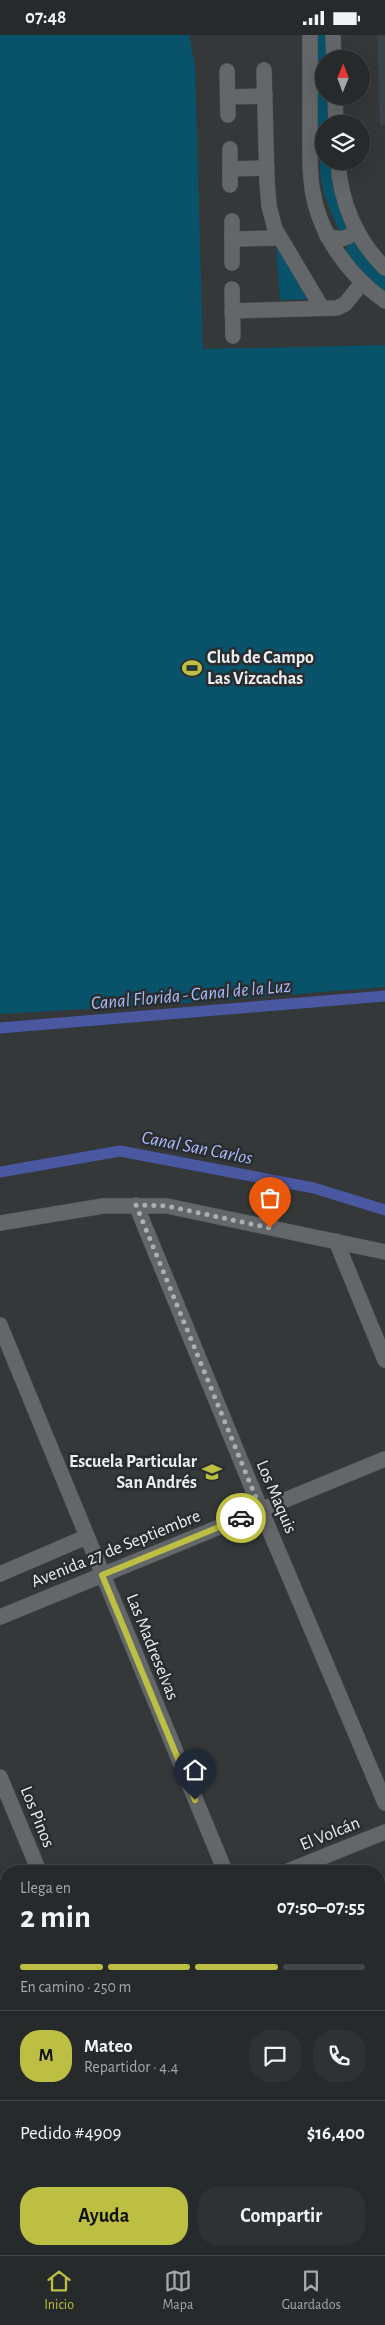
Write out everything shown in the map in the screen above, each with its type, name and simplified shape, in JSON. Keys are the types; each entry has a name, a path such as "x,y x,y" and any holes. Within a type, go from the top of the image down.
{"street":[{"path":"310,35 315,119"},
{"path":"333,35 334,50"},
{"path":"264,70 269,206 274,229 322,309"},
{"path":"227,71 228,115"},
{"path":"228,97 265,96"},
{"path":"230,149 230,185"},
{"path":"315,167 312,188 327,236 343,261 362,283 385,301"},
{"path":"230,169 267,168"},
{"path":"339,170 342,191 357,230 373,255 385,268"},
{"path":"232,221 232,263"},
{"path":"327,236 341,240 349,237 357,230"},
{"path":"232,239 279,238"},
{"path":"232,311 337,308 345,303 362,283"},
{"path":"232,289 233,336"},
{"name":"Los Maquis","path":"136,1205 261,1510 385,1803"},
{"path":"0,1223 103,1206 167,1206 385,1253"},
{"path":"336,1241 385,1360"},
{"name":"Las Madreselvas","path":"0,1325 223,1865"},
{"name":"Avenida 27 de Septiembre","path":"0,1617 385,1459"},
{"path":"0,1574 86,1537"},
{"name":"Los Pinos","path":"0,1777 37,1865"},
{"name":"El Volcán","path":"319,1865 385,1832"}],"shaded area":[{"name":"Club de Campo Las Vizcachas","path":"0,35 189,35 195,66 203,349 385,345 385,987 175,1004 0,1014"},
{"path":"318,35 327,35 329,50 318,50"},
{"path":"377,35 385,35 385,125 380,125"},
{"path":"317,105 331,105 331,115 317,115"},
{"path":"320,170 337,170 353,227 340,233 324,194"},
{"path":"356,242 385,273 385,292 363,274 346,250 349,243"},
{"path":"276,244 311,299 280,300"}],"waterway":[{"name":"Canal Florida - Canal de la Luz","path":"0,1028 385,996"},
{"name":"Canal San Carlos","path":"0,1172 120,1151 314,1188 385,1210"}],"way so far":[{"path":"241,1518 261,1510 136,1205 167,1206 270,1228"}],"place":[{"name":"Club de Campo Las Vizcachas","path":"192,668"},
{"name":"Escuela Particular San Andrés","path":"212,1472"}],"route":[{"path":"195,1800 102,1575 241,1518"}]}
